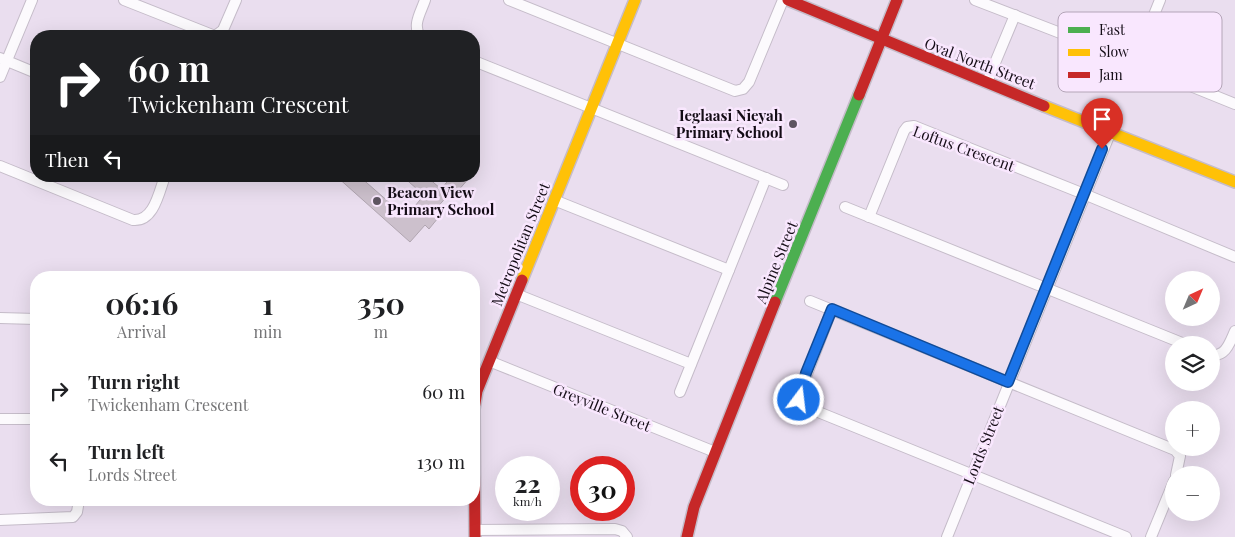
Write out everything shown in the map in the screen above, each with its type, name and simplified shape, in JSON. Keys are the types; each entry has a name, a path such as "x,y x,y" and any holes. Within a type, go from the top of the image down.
{"street":[{"path":"0,77 3,60 32,0"},
{"path":"124,0 200,30"},
{"path":"223,30 236,0"},
{"path":"416,30 425,0"},
{"path":"508,0 734,91 743,89 749,82 783,0"},
{"name":"Metropolitan Street","path":"480,385 635,0"},
{"name":"Oval North Street","path":"788,0 895,46 1235,182"},
{"name":"Alpine Street","path":"687,537 694,507 897,0"},
{"path":"975,0 1058,32"},
{"path":"1155,12 1160,0"},
{"path":"987,82 1015,16"},
{"path":"3,60 30,71"},
{"path":"480,63 783,185"},
{"path":"1205,92 1235,104"},
{"name":"Loftus Crescent","path":"869,217 904,131 910,126 1084,194"},
{"name":"Lords Street","path":"947,537 1111,131"},
{"path":"0,166 30,178"},
{"path":"680,392 766,178"},
{"path":"40,182 138,221 144,219 150,213 163,182"},
{"path":"1084,194 1235,257"},
{"path":"554,200 729,270"},
{"path":"845,208 1165,336"},
{"path":"516,294 691,364"},
{"path":"810,301 1175,450 1180,456 1178,466"},
{"path":"832,309 799,395 801,405 1126,537"},
{"path":"0,318 30,319"},
{"path":"1220,354 1227,349 1235,331"},
{"name":"Greyville Street","path":"489,361 716,452"},
{"path":"0,419 30,418"},
{"path":"1151,537 1165,504"},
{"path":"0,520 73,516 77,512 78,506"},
{"name":"Metropolitan Street","path":"475,506 475,533"},
{"path":"475,533 615,529 622,531 627,537"}],"building":[{"path":"343,182 366,182 406,217 424,195 409,182 433,182 441,189 447,182 466,182 455,194 452,191 432,213 438,218 429,229 425,225 410,242"}],"traffic: fast":[{"path":"775,302 859,95"}],"traffic: slow":[{"path":"522,280 635,0"},
{"path":"1044,106 1235,182"}],"traffic: jam":[{"path":"788,0 1044,106"},
{"path":"859,95 897,0"},
{"path":"480,384 522,280"},
{"path":"687,537 694,507 775,302"},
{"path":"475,506 475,537"}],"place":[{"name":"Ieglaasi Nieyah Primary School","path":"793,124"},
{"name":"Beacon View Primary School","path":"377,201"}],"route":[{"path":"799,400 806,373 832,309 1008,382 1102,149"}]}
